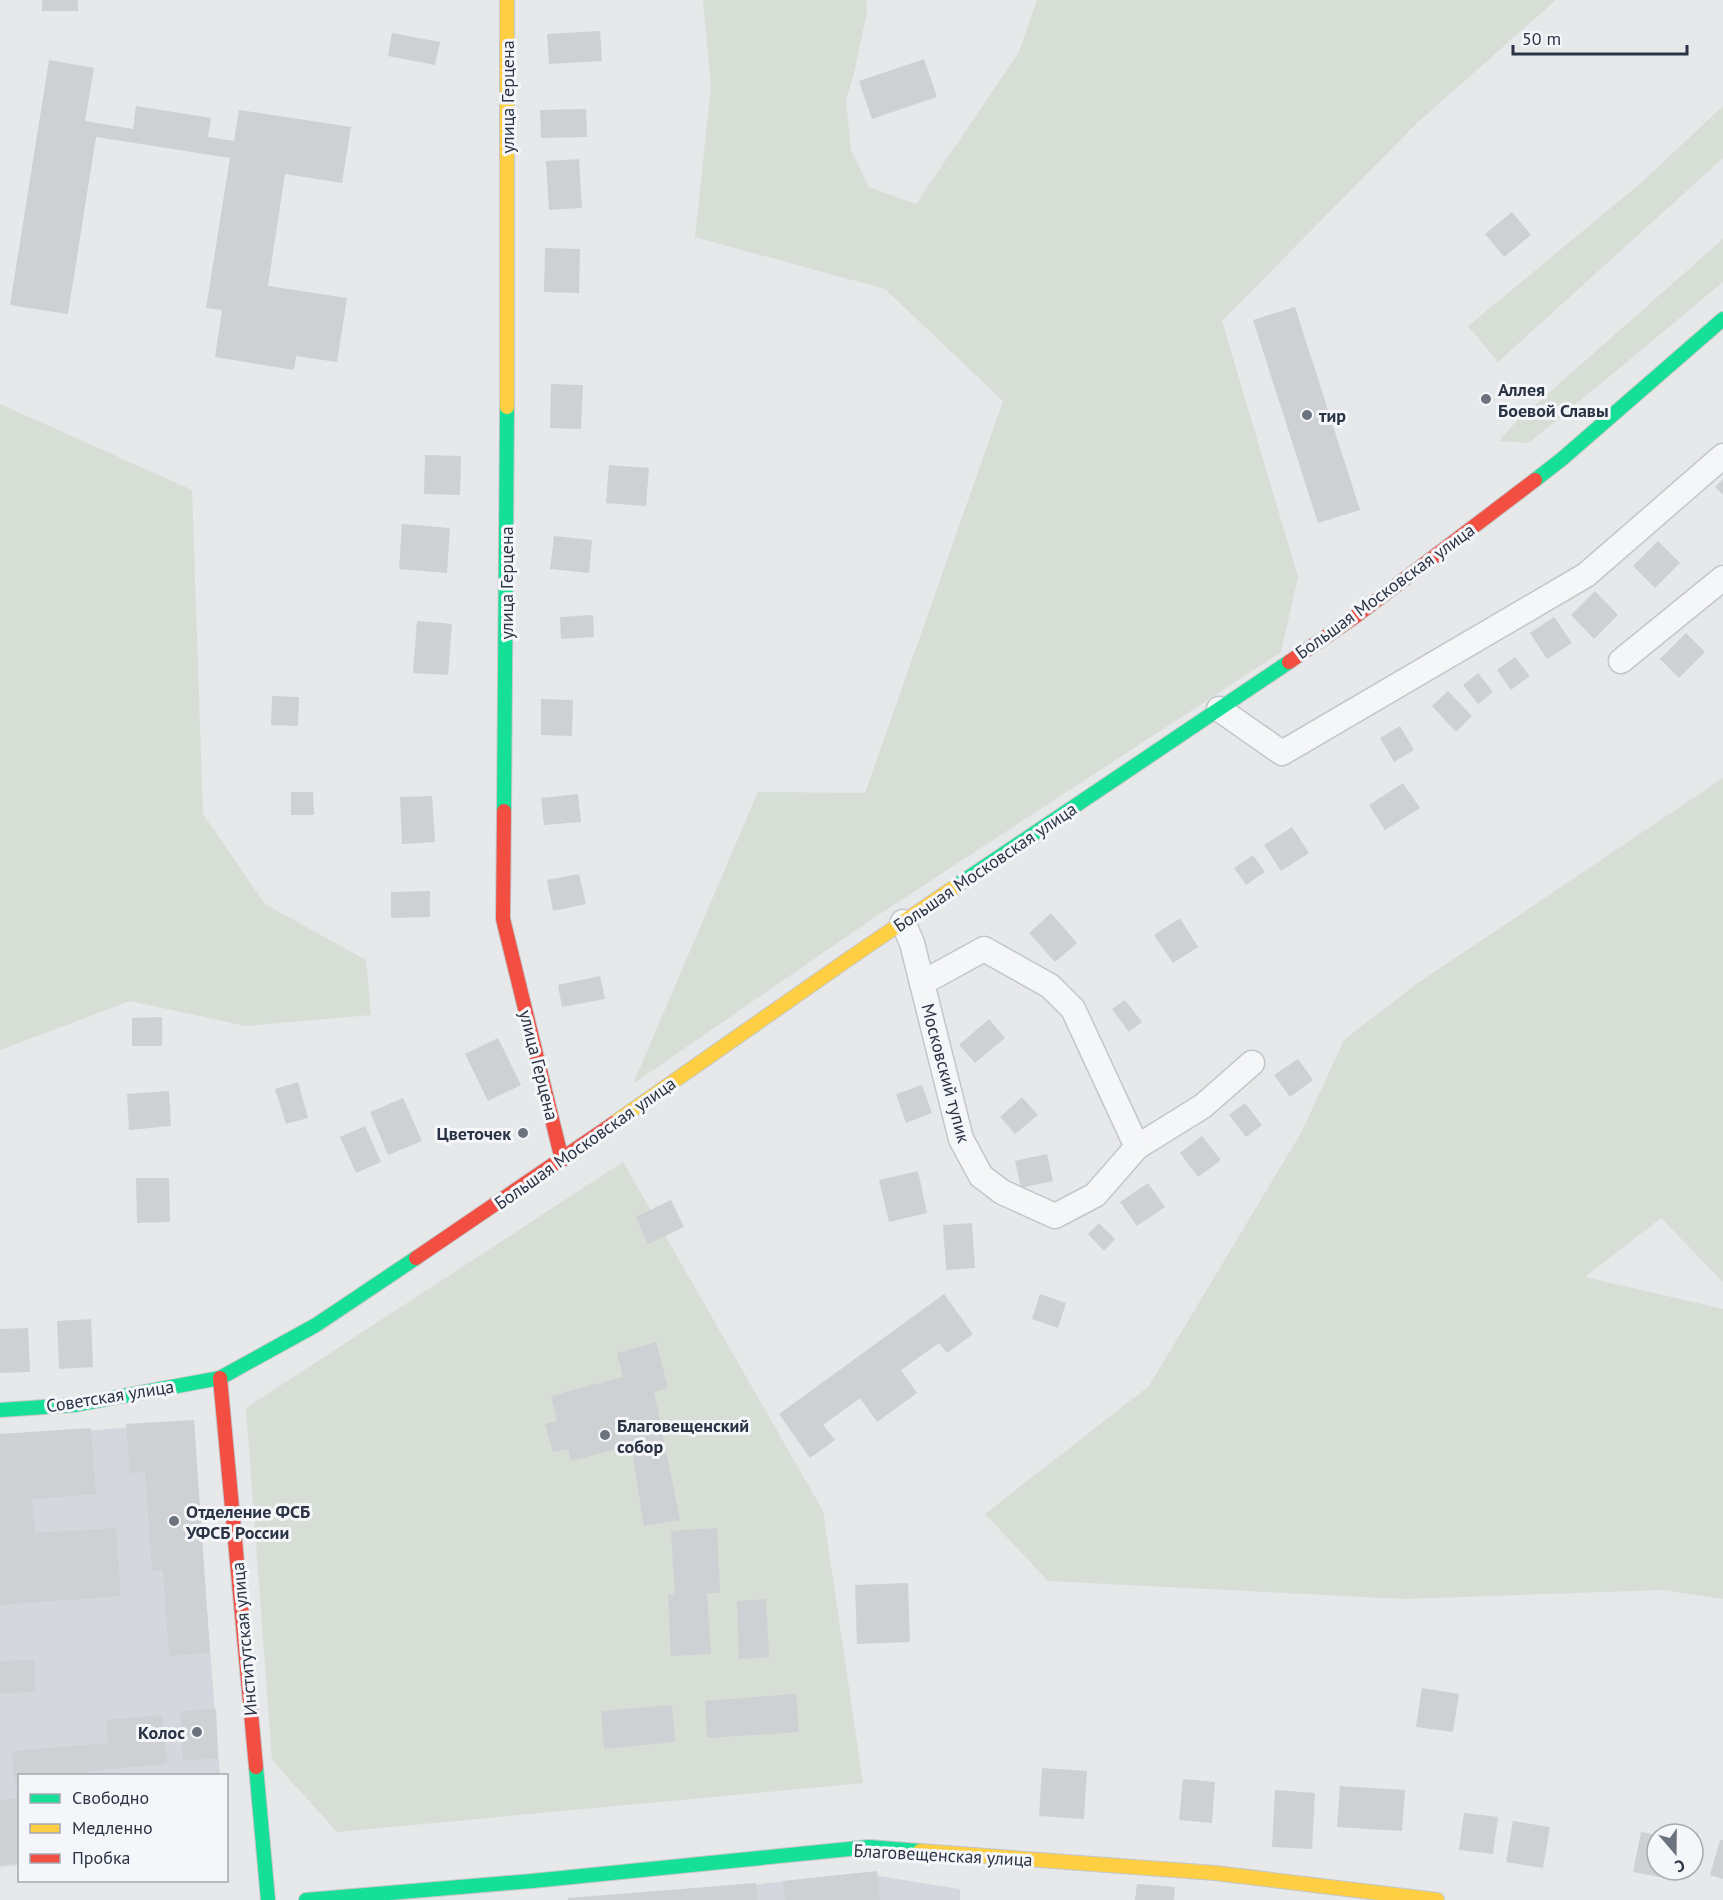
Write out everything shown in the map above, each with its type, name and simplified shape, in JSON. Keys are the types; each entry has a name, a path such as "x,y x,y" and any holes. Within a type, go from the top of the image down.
{"main road":[{"name":"улица Герцена","path":"507,0 507,540 503,919 562,1160"},
{"name":"Большая Московская улица","path":"220,1378 316,1325 562,1160 903,922 1356,616 1552,466 1723,319"},
{"name":"Советская улица","path":"0,1410 74,1405 220,1378"},
{"name":"Институтская улица","path":"220,1378 268,1900"},
{"name":"Благовещенская улица","path":"306,1900 534,1891 868,1847 1215,1874 1437,1900"}],"street":[{"path":"1219,709 1282,753 1586,576 1723,456"},
{"path":"1622,661 1723,578"},
{"name":"Московский тупик","path":"903,922 912,943 961,1138 981,1176 1002,1192 1055,1216 1095,1195 1137,1147 1203,1106 1252,1063"},
{"path":"922,983 984,949 1050,986 1073,1009 1137,1147"}],"shaded area":[{"path":"703,0 866,0 867,12 846,100 851,150 869,187 916,204 1019,52 1037,0 1556,0 1417,123 1222,321 1298,577 1281,652 869,921 633,1084 758,792 865,793 1003,401 885,289 695,237 711,87"},
{"path":"1723,106 1723,158 1498,362 1468,326 1642,182"},
{"path":"1723,239 1723,282 1529,443 1499,441 1517,421"},
{"path":"0,404 192,490 203,814 265,904 366,960 371,1015 246,1026 130,1001 0,1050"},
{"path":"1723,778 1723,1282 1661,1218 1585,1277 1723,1309 1723,1599 1663,1590 1405,1599 1048,1581 985,1514 1149,1386 1301,1133 1344,1040 1415,985"},
{"path":"623,1162 823,1511 863,1783 337,1832 272,1760 246,1408"},
{"path":"192,1422 220,1774 18,1774 18,1865 0,1867 0,1438"},
{"path":"859,1873 960,1889 960,1900 618,1900"}],"building":[{"path":"42,0 78,0 78,11 42,11"},
{"path":"600,31 602,61 549,64 547,34"},
{"path":"392,33 440,42 435,65 388,56"},
{"path":"924,59 937,97 872,119 859,81"},
{"path":"49,60 94,68 85,121 133,129 136,106 211,118 208,137 234,141 239,110 351,127 342,183 285,174 268,286 347,298 337,362 296,356 294,370 215,357 222,310 206,308 230,158 96,137 68,314 10,305"},
{"path":"586,109 587,137 541,138 540,110"},
{"path":"579,159 582,208 549,210 546,161"},
{"path":"1512,212 1531,235 1504,257 1485,234"},
{"path":"545,248 580,249 579,293 544,292"},
{"name":"тир","path":"1295,307 1360,510 1318,523 1253,320"},
{"path":"551,384 583,385 581,429 550,428"},
{"path":"425,455 461,456 460,495 424,494"},
{"path":"609,465 649,468 646,506 606,503"},
{"path":"1723,479 1723,495 1715,487"},
{"path":"402,524 450,528 447,573 399,569"},
{"path":"554,536 592,540 589,573 550,569"},
{"path":"1658,541 1680,563 1655,588 1633,566"},
{"path":"1595,591 1618,615 1594,639 1571,615"},
{"path":"593,615 594,637 561,639 560,617"},
{"path":"1554,617 1572,643 1547,659 1530,633"},
{"path":"417,621 452,624 448,675 413,673"},
{"path":"1686,633 1705,652 1679,678 1660,659"},
{"path":"1515,657 1530,676 1511,690 1497,670"},
{"path":"1478,673 1493,692 1478,704 1463,685"},
{"path":"1448,691 1472,716 1456,732 1432,706"},
{"path":"272,696 299,697 298,726 271,725"},
{"path":"541,699 573,700 572,736 541,735"},
{"path":"1400,726 1414,750 1394,762 1380,738"},
{"path":"1403,783 1420,808 1385,830 1369,805"},
{"path":"291,792 313,792 314,815 291,815"},
{"path":"578,794 581,822 544,825 541,798"},
{"path":"432,796 435,842 402,844 400,797"},
{"path":"1292,827 1309,853 1281,871 1264,845"},
{"path":"1253,855 1265,872 1246,885 1234,868"},
{"path":"579,874 586,904 553,911 547,880"},
{"path":"430,891 430,917 391,918 391,892"},
{"path":"1051,913 1077,943 1055,962 1029,933"},
{"path":"1180,918 1198,947 1173,963 1154,935"},
{"path":"600,976 605,999 562,1007 558,985"},
{"path":"1125,1000 1142,1022 1129,1032 1112,1009"},
{"path":"162,1017 162,1046 132,1046 132,1018"},
{"path":"989,1019 1005,1038 975,1063 959,1045"},
{"path":"498,1038 521,1085 488,1101 465,1054"},
{"path":"1298,1059 1313,1080 1290,1097 1274,1075"},
{"path":"298,1082 308,1118 286,1124 275,1089"},
{"path":"922,1085 932,1113 906,1123 896,1094"},
{"path":"169,1091 171,1126 129,1130 127,1094"},
{"path":"1022,1097 1038,1115 1015,1134 1000,1117"},
{"path":"403,1098 422,1141 388,1155 370,1112"},
{"path":"1245,1103 1262,1125 1246,1137 1229,1115"},
{"path":"365,1126 381,1162 356,1173 340,1137"},
{"path":"1202,1136 1221,1160 1198,1177 1180,1153"},
{"path":"1047,1154 1053,1181 1021,1188 1015,1161"},
{"path":"918,1171 927,1213 889,1222 879,1180"},
{"path":"136,1178 169,1178 170,1222 137,1223"},
{"path":"1148,1183 1165,1207 1137,1226 1120,1202"},
{"path":"671,1200 684,1227 648,1244 636,1217"},
{"path":"972,1223 975,1268 946,1270 943,1225"},
{"path":"1099,1223 1115,1239 1104,1251 1088,1234"},
{"path":"944,1294 973,1334 947,1353 939,1343 901,1370 917,1393 877,1422 860,1398 823,1425 835,1440 810,1458 779,1414"},
{"path":"1040,1294 1066,1303 1058,1328 1032,1319"},
{"path":"91,1319 93,1367 59,1369 57,1321"},
{"path":"28,1328 30,1372 0,1373 0,1329"},
{"name":"Благовещенский собор","path":"656,1342 668,1388 654,1392 680,1520 644,1526 631,1445 571,1461 568,1449 553,1452 545,1424 557,1421 551,1396 623,1377 617,1353"},
{"name":"Отделение ФСБ УФСБ России","path":"194,1420 210,1653 169,1656 163,1570 152,1571 145,1472 130,1473 126,1424"},
{"path":"91,1428 96,1494 32,1499 35,1533 116,1528 121,1596 0,1605 0,1434"},
{"path":"717,1528 720,1593 707,1593 711,1654 671,1656 668,1595 675,1595 671,1531"},
{"path":"908,1583 910,1642 857,1644 855,1585"},
{"path":"766,1599 769,1657 739,1659 737,1601"},
{"path":"34,1660 35,1692 0,1693 0,1661"},
{"path":"1422,1688 1459,1694 1453,1732 1416,1727"},
{"path":"796,1694 799,1732 707,1738 705,1701"},
{"path":"672,1705 675,1742 604,1749 601,1711"},
{"path":"216,1709 218,1758 183,1761 180,1711"},
{"path":"162,1715 167,1764 87,1771 88,1774 18,1774 18,1784 15,1785 12,1751 108,1743 106,1720"},
{"path":"1042,1768 1087,1771 1084,1819 1039,1816"},
{"path":"1183,1779 1215,1782 1212,1823 1179,1820"},
{"path":"1340,1786 1405,1790 1402,1831 1337,1827"},
{"path":"1275,1790 1315,1793 1312,1849 1272,1847"},
{"path":"18,1798 18,1863 0,1865 0,1800"},
{"path":"1464,1813 1498,1817 1493,1854 1459,1850"},
{"path":"1513,1821 1550,1827 1543,1868 1506,1862"},
{"path":"1641,1832 1645,1833 1645,1874 1633,1872"},
{"path":"1720,1840 1723,1840 1723,1879 1710,1875"},
{"path":"877,1871 880,1900 785,1900 783,1881"},
{"path":"756,1883 758,1900 568,1900 568,1898"},
{"path":"1137,1884 1175,1887 1174,1900 1135,1900"}],"traffic: fast":[{"path":"1535,480 1723,319"},
{"path":"504,811 507,407"},
{"path":"956,886 1289,662"},
{"path":"0,1410 74,1405 220,1378 316,1325 416,1258"},
{"path":"256,1767 268,1900"},
{"path":"306,1900 532,1881 869,1847 920,1851"}],"traffic: slow":[{"path":"507,0 507,407"},
{"path":"614,1123 956,886"},
{"path":"920,1851 1215,1873 1437,1900"}],"traffic: jam":[{"path":"1289,662 1356,616 1535,480"},
{"path":"504,811 503,919 562,1160"},
{"path":"416,1258 614,1123"},
{"path":"220,1378 256,1767"}],"place":[{"name":"Аллея Боевой Славы","path":"1486,399"},
{"name":"тир","path":"1307,415"},
{"name":"Цветочек","path":"523,1133"},
{"name":"Благовещенский собор","path":"605,1435"},
{"name":"Отделение ФСБ УФСБ России","path":"174,1521"},
{"name":"Колос","path":"197,1732"}]}
